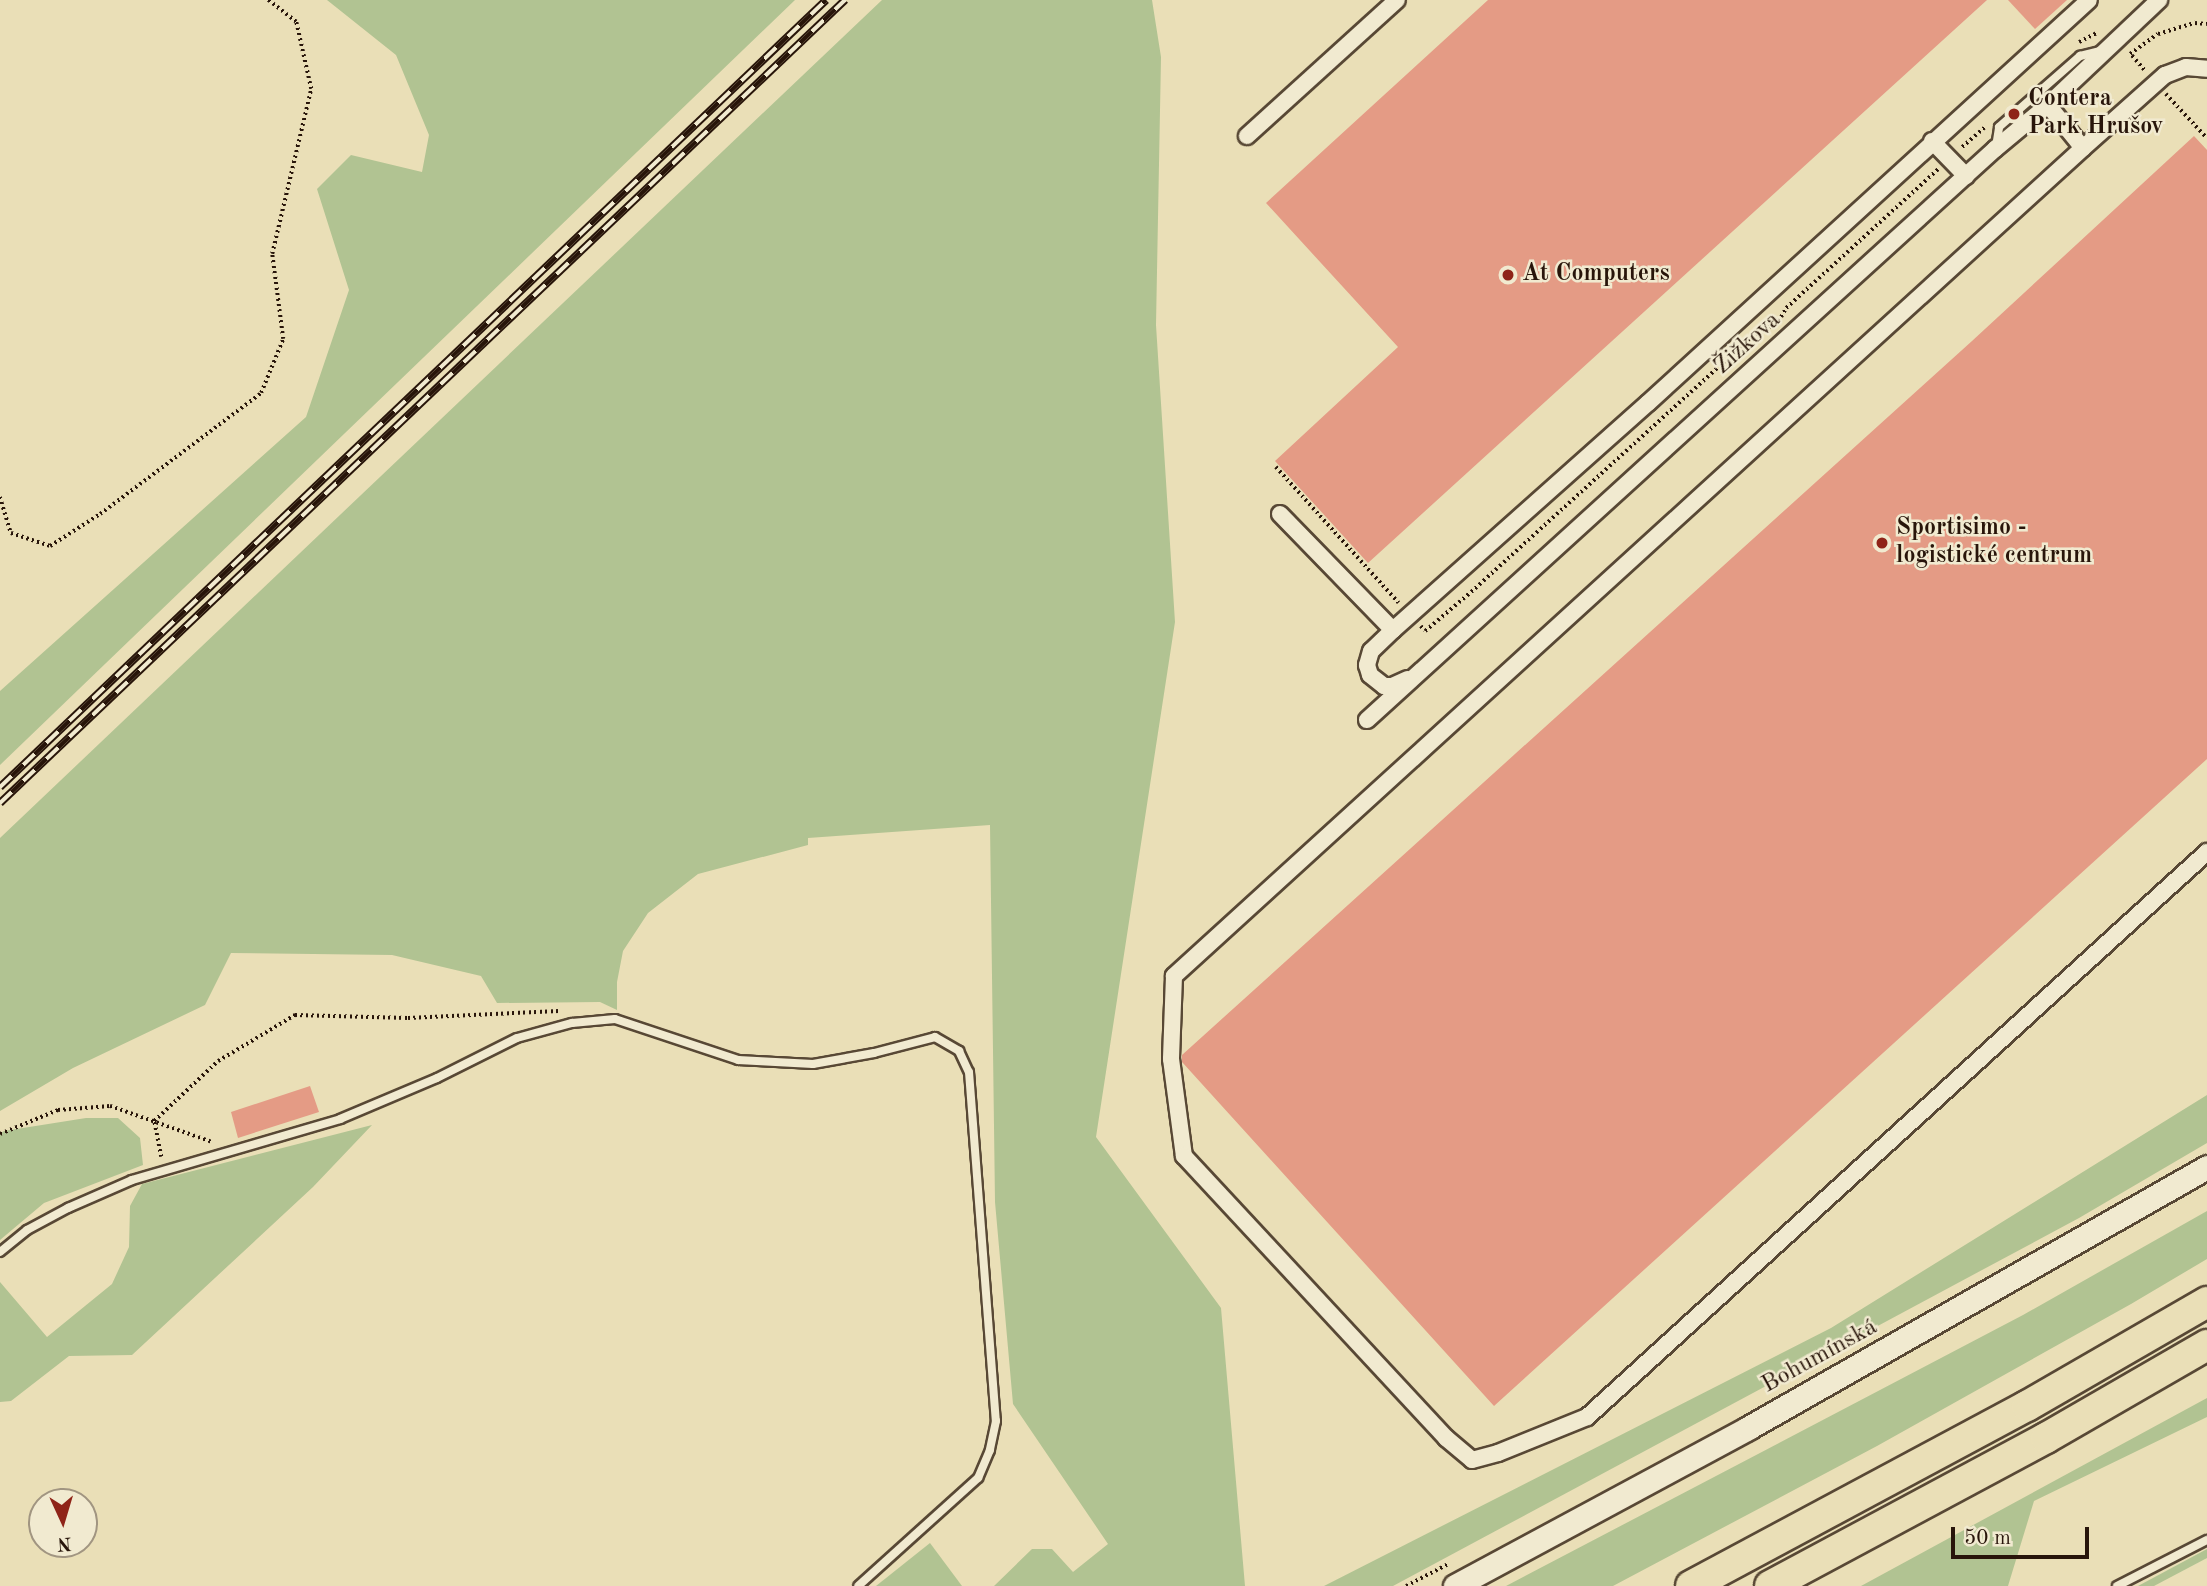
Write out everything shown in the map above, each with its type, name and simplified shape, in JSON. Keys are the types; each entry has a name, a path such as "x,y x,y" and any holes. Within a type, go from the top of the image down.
{"highway":[{"path":"1691,1586 2027,1406 2207,1302"},
{"path":"1770,1586 2046,1438 2207,1345"}],"main road":[{"name":"Bohumínská","path":"1455,1586 1760,1421 2207,1167"}],"street":[{"path":"1247,136 1397,0"},
{"path":"1431,665 1392,686 1374,680 1368,670 1368,657 1409,615 1648,403 2089,0"},
{"name":"Žižkova","path":"1367,720 1431,665 1995,149 2048,105 2158,0"},
{"path":"2207,69 2186,67 2165,75 1174,975 1171,1059 1184,1156 1446,1438 1472,1460 1498,1453 1587,1417 2207,852"},
{"path":"2048,105 2083,148"},
{"path":"1932,141 1966,176"},
{"path":"1280,514 1393,630"}],"lane":[{"path":"1995,149 1999,127 2080,56 2110,48"},
{"path":"0,1252 27,1230 68,1208 132,1180 340,1119 437,1078 517,1038 572,1023 615,1020 738,1060 813,1063 874,1053 935,1037 959,1051 969,1072 974,1105 996,1421 978,1478 858,1586"},
{"path":"2117,1586 2207,1540"}],"path":[{"path":"0,497 11,533 50,546 100,514 261,393 284,339 272,254 311,89 296,22 268,0"},
{"path":"2130,54 2158,34 2195,23 2207,24"},
{"path":"2073,48 2084,38 2107,30"},
{"path":"1276,467 1425,631 1755,334 1765,331 1781,317 1786,308 1991,122"},
{"path":"154,1121 218,1061 295,1015 408,1018 561,1011"},
{"path":"0,1134 58,1110 110,1105 237,1151"},
{"path":"154,1121 164,1172"}],"green space":[{"path":"327,0 795,0 0,765 0,691 306,417 349,290 317,189 351,155 422,172 429,135 396,55"},
{"path":"882,0 1152,0 1161,57 1156,325 1175,622 1096,1137 1221,1308 1245,1586 994,1586 1032,1549 1052,1549 1073,1572 1108,1544 1013,1404 995,1202 990,825 808,838 808,845 698,874 648,913 623,951 617,982 617,1010 600,1002 497,1003 481,976 392,955 231,953 205,1005 73,1068 0,1111 0,838"},
{"path":"2207,1095 2207,1143 2079,1218 1393,1586 1324,1586 1831,1328"},
{"path":"86,1118 118,1118 140,1138 143,1165 44,1203 0,1240 0,1134 4,1131"},
{"path":"372,1125 313,1187 132,1355 69,1356 11,1401 0,1402 0,1282 47,1337 112,1284 129,1247 130,1206 142,1184"},
{"path":"2207,1211 2207,1259 1877,1446 1613,1586 1506,1586 2023,1315"},
{"path":"2207,1398 2207,1417 2034,1501 2008,1586 1861,1586"},
{"path":"930,1543 962,1586 876,1586"},
{"path":"2207,1549 2207,1558 2154,1586 2138,1586"}],"building":[{"name":"At Computers","path":"1488,0 1987,0 1368,563 1275,461 1398,347 1266,203"},
{"path":"2008,0 2067,0 2035,29"},
{"path":"2194,136 2207,150 2207,759 1494,1406 1182,1062 1182,1055 1972,341"},
{"path":"310,1086 319,1112 238,1138 231,1112"}],"railway":[{"path":"0,787 826,0"},
{"path":"0,803 845,0"}],"place":[{"name":"Contera Park Hrušov","path":"2014,114"},
{"name":"At Computers","path":"1508,275"},
{"name":"Sportisimo - logistické centrum","path":"1882,543"}]}
